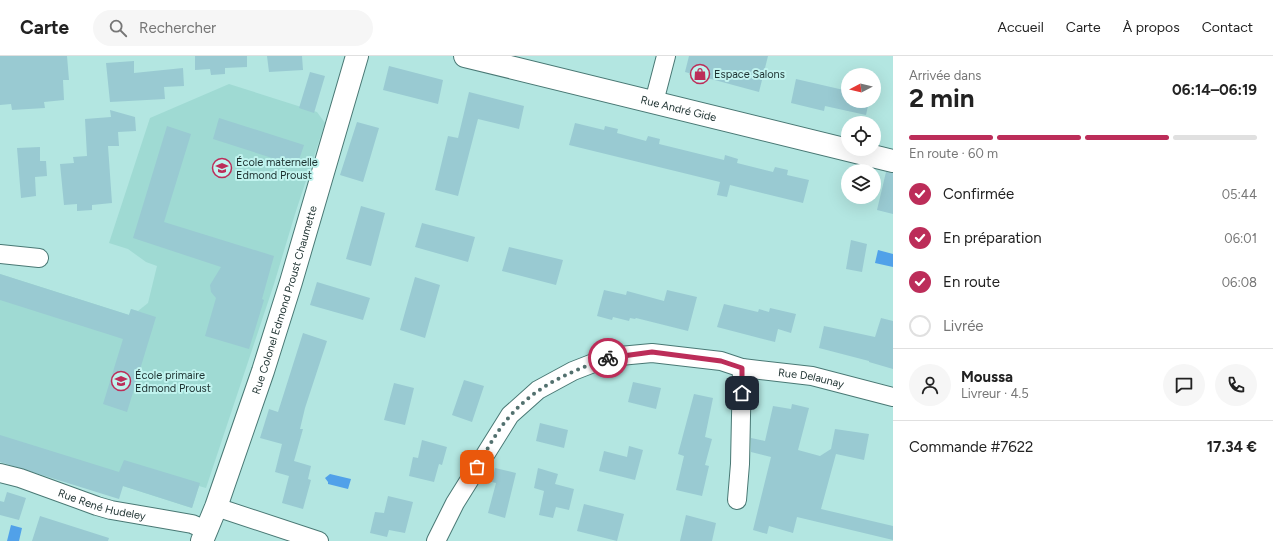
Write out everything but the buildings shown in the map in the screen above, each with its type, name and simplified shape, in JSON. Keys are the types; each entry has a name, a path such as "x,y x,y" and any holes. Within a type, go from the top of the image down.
{"street":[{"name":"Rue Colonel Edmond Proust Chaumette","path":"204,536 216,507 263,371 291,282 357,56"},
{"name":"Rue André Gide","path":"465,56 893,161"},
{"path":"654,102 666,56"},
{"path":"0,254 39,258"},
{"name":"Rue Delaunay","path":"436,541 455,503 510,415 538,390 573,371 609,357 652,352 721,361 742,368 812,376 893,397"},
{"path":"737,500 740,464 742,368"},
{"name":"Rue René Hudeley","path":"0,473 20,478 111,510 192,524 204,536"},
{"path":"216,507 319,541"}],"shaded area":[{"name":"École primaire Edmond Proust","path":"229,84 317,112 325,123 274,284 206,488 199,486 192,508 123,486 0,462 0,274 129,315 131,309 138,311 148,303 157,266 146,262 128,249 109,243 150,118"}],"water":[{"path":"878,250 893,254 893,267 875,263"},
{"path":"330,474 351,479 348,489 328,484 325,478"},
{"path":"11,525 22,528 19,541 7,541"}],"way so far":[{"path":"477,467 510,415 538,390 573,371 608,358"}],"place":[{"name":"Espace Salons","path":"700,74"},
{"name":"École maternelle Edmond Proust","path":"222,168"},
{"name":"École primaire Edmond Proust","path":"121,381"}],"route":[{"path":"608,358 652,352 721,361 742,368 742,393"}]}
